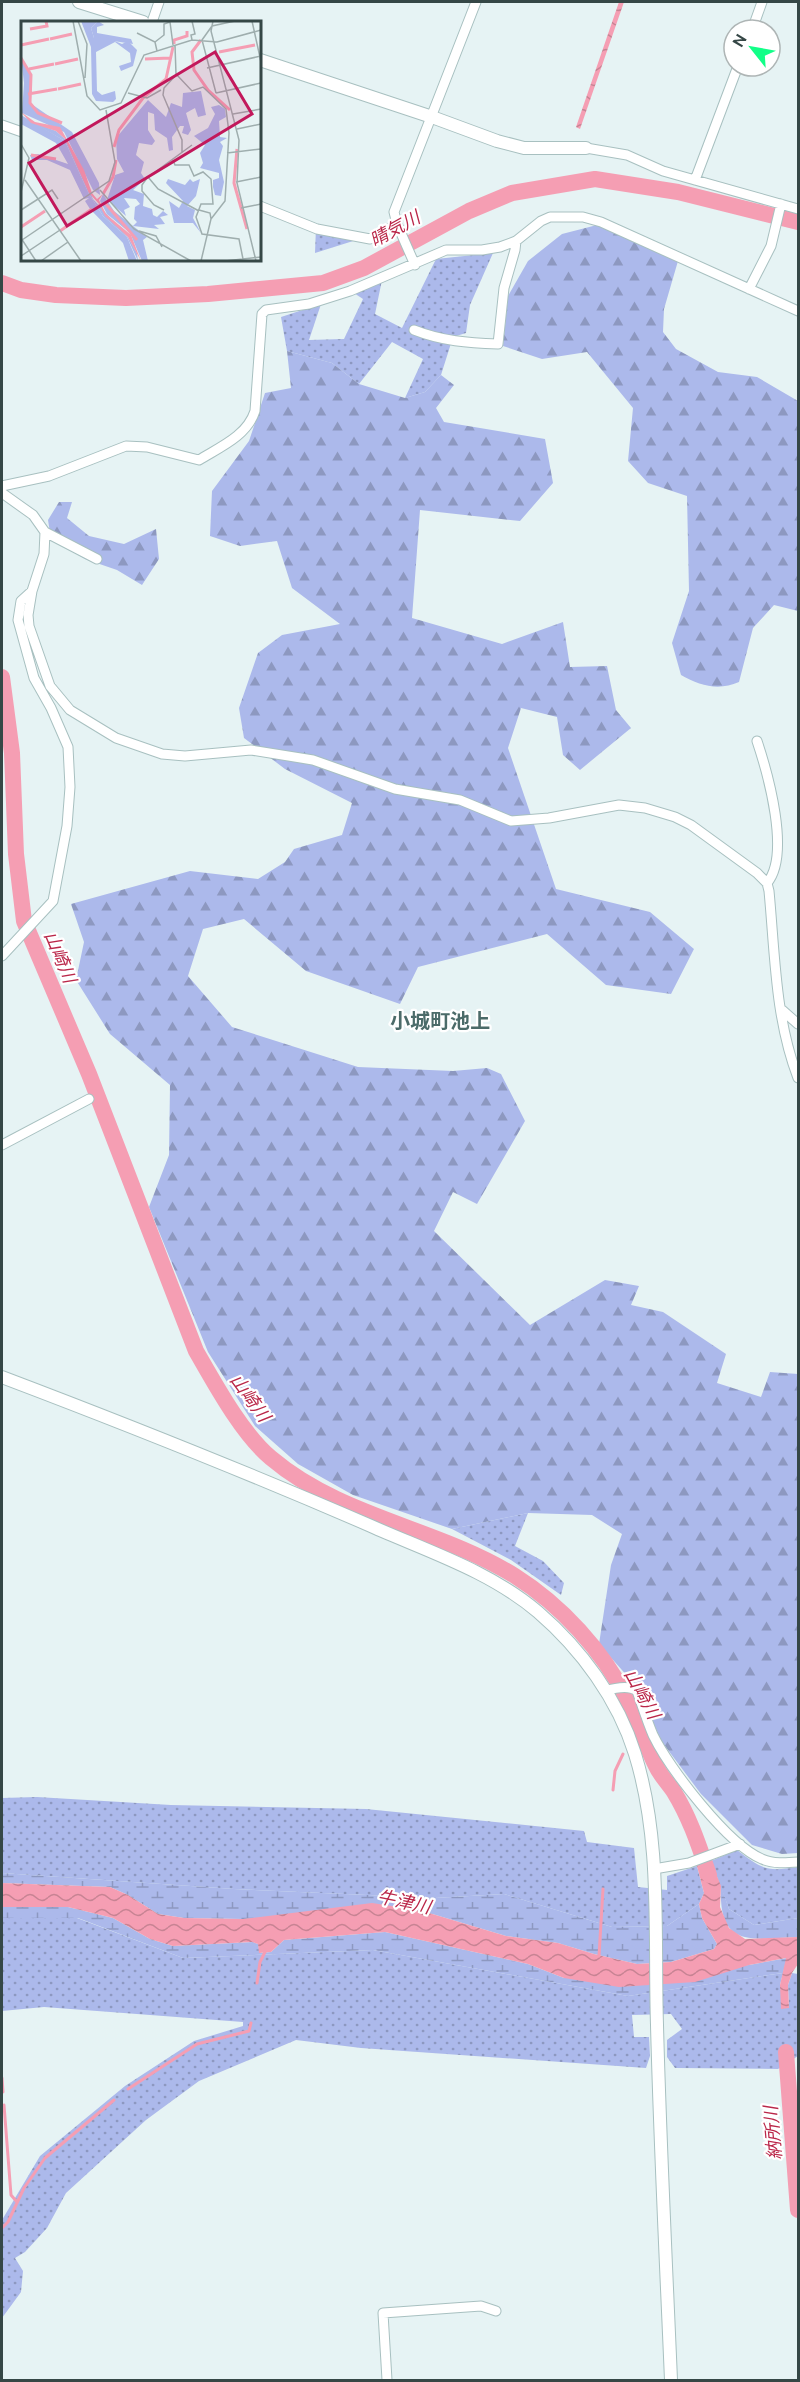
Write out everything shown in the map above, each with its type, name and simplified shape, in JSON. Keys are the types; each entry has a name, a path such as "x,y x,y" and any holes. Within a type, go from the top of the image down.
{"street":[{"path":"79,2 140,21"},
{"path":"152,21 159,2"},
{"path":"415,265 394,212 476,2"},
{"path":"756,18 762,2"},
{"path":"261,60 497,141 524,148 586,148 627,155 663,171 798,209"},
{"path":"695,180 733,78"},
{"path":"2,125 21,132"},
{"path":"749,289 771,246 781,204"},
{"path":"261,206 318,229 370,239 397,224"},
{"path":"2,486 49,476 126,446 147,447 199,460 235,438 252,420 255,411 262,314 266,310 309,304 329,298 415,265 446,250 482,250 500,247 516,241 550,217 583,217 602,222 798,311"},
{"path":"414,330 435,339 498,344 504,288 516,241"},
{"path":"2,493 33,515 45,532 97,559"},
{"path":"45,532 44,554 32,591 28,615 29,626 50,686 69,710 98,729 130,744 162,754 185,756 251,750 313,760 395,789 460,800 511,821 549,818 619,806 645,808 675,817 691,825 750,866 767,883 775,975 785,1031 798,1078"},
{"path":"2,956 50,907 55,894 67,826 70,787 68,747 51,708 34,678 18,620 21,601 32,591"},
{"path":"757,741 765,766 778,844 775,870 767,883"},
{"path":"782,1010 798,1024"},
{"path":"2,1145 89,1099"},
{"path":"2,1377 282,1487 474,1571 518,1597 562,1634 609,1690 630,1741 644,1784 652,1828 671,2380"},
{"path":"609,1690 634,1688 637,1691 653,1734 670,1764 694,1797 740,1844 764,1860 780,1863 798,1862"},
{"path":"654,1869 689,1863 740,1844"},
{"path":"387,2380 383,2313 481,2306 496,2311"}],"green space":[{"path":"597,225 678,261 664,309 663,332 676,349 718,372 757,377 798,401 798,611 774,605 753,628 739,682 732,685 710,686 681,675 672,643 689,591 687,496 648,483 628,461 633,408 587,352 542,359 503,346 508,296 528,261 562,234"},
{"path":"316,227 369,236 315,253"},
{"path":"493,253 470,305 466,333 453,337 441,375 425,392 405,398 423,359 392,342 359,384 332,363 287,351 281,317 321,304 309,340 344,339 363,299 354,293 382,280 375,314 402,328 436,259"},
{"path":"287,351 332,363 359,384 405,398 425,392 441,375 454,385 436,408 444,422 545,439 553,483 520,521 420,510 412,618 502,644 563,622 570,667 607,666 616,710 631,728 580,770 563,755 557,717 521,708 508,748 556,889 650,912 694,949 671,994 606,985 547,934 418,967 400,1004 306,971 244,919 203,929 188,976 232,1027 358,1067 453,1071 487,1068 501,1074 525,1121 477,1204 453,1192 434,1231 530,1325 605,1280 639,1286 631,1305 663,1312 726,1354 717,1383 761,1397 770,1372 798,1374 798,1853 782,1854 752,1845 701,1794 662,1742 636,1686 599,1644 611,1565 622,1534 592,1515 528,1513 452,1529 353,1495 298,1464 255,1426 208,1352 149,1207 169,1155 170,1085 110,1034 76,980 84,942 71,904 190,871 258,879 285,862 294,849 342,835 352,803 285,769 244,738 239,708 258,653 282,635 340,624 292,588 277,541 240,546 210,536 212,491 249,441 265,393 291,388"},
{"path":"59,502 72,502 67,518 89,536 124,544 156,529 159,559 142,585 117,570 85,559 51,539 48,520"},
{"path":"528,1513 515,1546 543,1561 564,1583 561,1595 511,1560 452,1529"},
{"path":"37,1797 171,1805 366,1809 584,1831 587,1842 634,1848 638,1887 667,1890 667,1876 697,1866 704,1893 699,1904 667,1926 612,1927 504,1894 435,1898 234,1889 2,1873 2,1798"},
{"path":"737,1850 759,1865 771,1869 798,1867 798,1918 754,1925 729,1909 711,1861"},
{"path":"2,1873 234,1889 435,1898 504,1894 612,1927 667,1926 699,1904 702,1918 717,1944 714,1949 671,1962 637,1964 558,1943 506,1936 419,1910 243,1919 184,1918 158,1914 128,1895 110,1887 2,1883"},
{"path":"721,1886 729,1909 754,1925 798,1918 798,1937 766,1939 741,1936 725,1921"},
{"path":"2,1907 68,1907 113,1918 150,1939 173,1946 253,1942 258,1944 260,1953 271,1952 284,1940 385,1932 528,1964 564,1978 749,1965 787,1958 783,1973 628,1996 373,1950 183,1958 78,1918 2,1918"},
{"path":"2,1918 77,1918 183,1958 373,1950 628,1996 783,1973 780,1985 789,2008 788,1985 792,1973 798,1974 798,2056 778,2069 675,2068 667,2057 667,2040 682,2029 671,2014 632,2015 634,2037 649,2037 650,2056 646,2068 361,2048 296,2040 199,2081 146,2120 66,2193 47,2228 25,2252 15,2258 23,2271 21,2292 2,2318 2,2220 40,2156 125,2086 194,2041 243,2026 243,2022 44,2007 2,2011"}],"water":[{"path":"619,2 624,2 580,129 576,127"},
{"path":"711,1861 721,1886 720,1907 729,1928 745,1939 798,1937 798,1964 788,1985 789,2008 781,2009 780,1985 786,1958 749,1965 695,1982 619,1987 564,1978 528,1964 385,1932 284,1940 271,1952 259,1953 258,1944 252,1942 173,1946 150,1939 113,1918 68,1907 2,1907 2,1883 110,1887 128,1895 158,1914 184,1918 243,1919 372,1903 419,1910 506,1936 558,1943 637,1964 671,1962 714,1949 717,1944 702,1918 699,1904 704,1893 697,1866"}],"waterway":[{"name":"晴気川","path":"2,283 21,290 56,295 126,298 208,294 323,283 364,268 469,211 512,193 595,179 678,192 798,222"},
{"name":"山崎川","path":"2,677 12,753 16,854 24,921 89,1074 196,1351 230,1408 250,1436 271,1458 328,1495 454,1546 515,1576 549,1601 579,1630 606,1664 631,1707 658,1769 685,1812 709,1875"},
{"path":"613,1790 615,1771 623,1754"},
{"path":"599,1956 603,1889"},
{"path":"257,1983 260,1962 266,1950"},
{"path":"128,2089 197,2044 249,2031 251,2023"},
{"name":"納所川","path":"786,2052 798,2210"},
{"path":"2,2078 3,2092"},
{"path":"2,2228 8,2222 24,2188 45,2158 114,2100"},
{"path":"790,2107 798,2102"},
{"path":"4,2105 11,2195 17,2202"}],"district":[{"name":"小城町池上","path":"440,1021"}],"water label":[{"name":"牛津川","path":"404,1902"}]}
